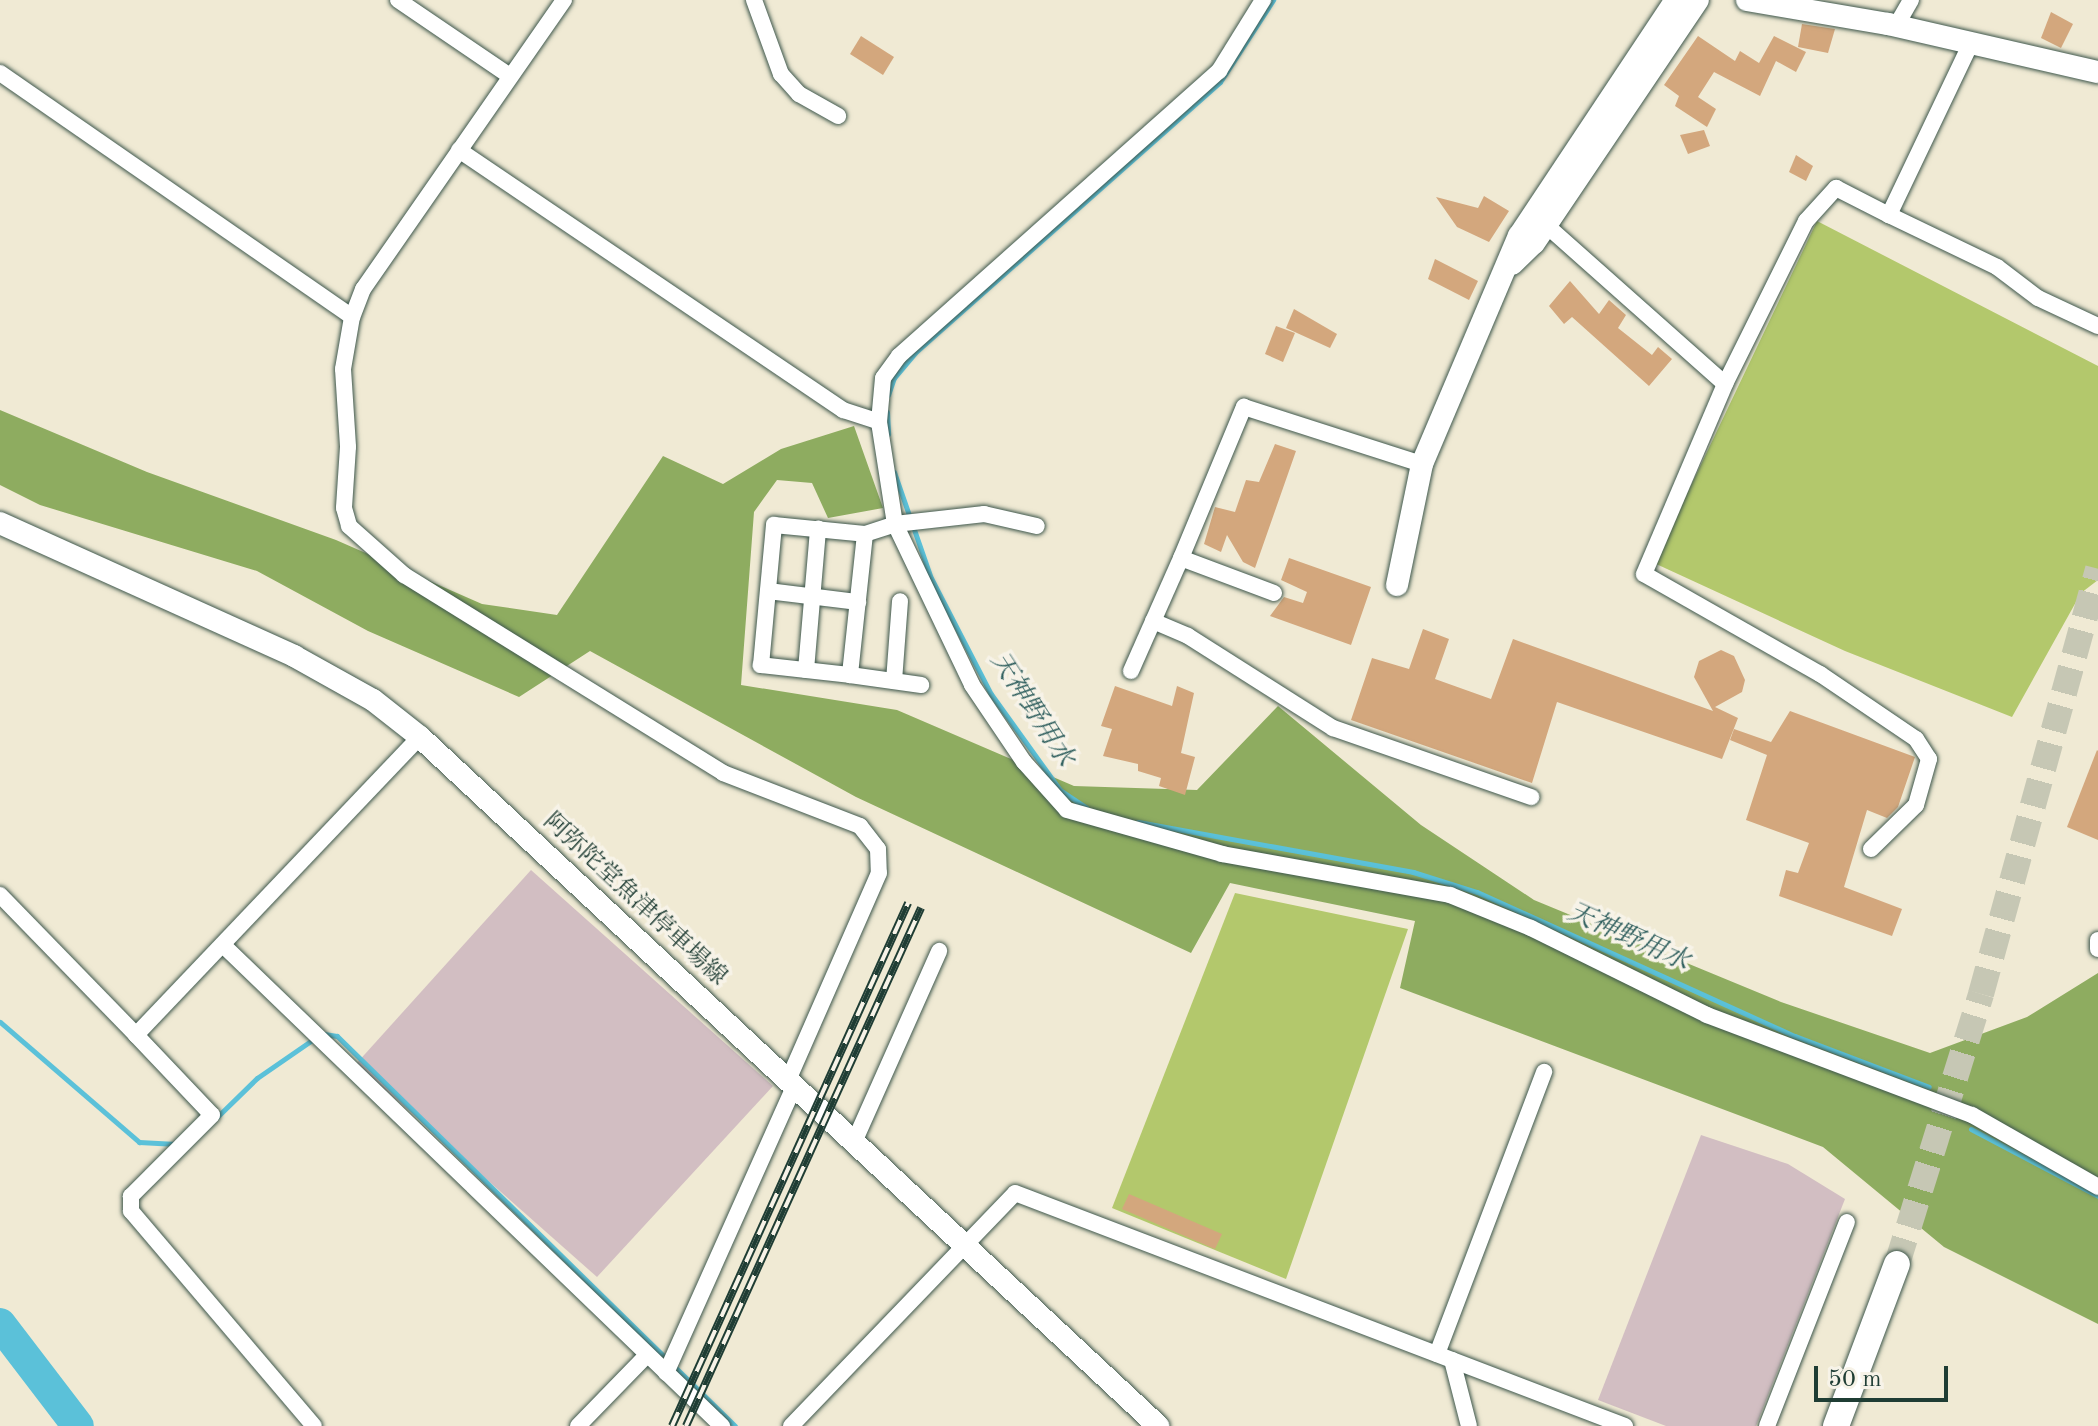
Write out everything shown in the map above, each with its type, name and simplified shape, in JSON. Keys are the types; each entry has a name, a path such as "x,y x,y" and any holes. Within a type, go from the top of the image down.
{"main road":[{"path":"1397,585 1422,464 1509,267 1519,236 1676,0"},
{"path":"1509,267 1546,225 1698,0"},
{"path":"1748,0 1896,26 2098,72"},
{"name":"阿弥陀堂魚津停車場線","path":"0,523 294,656 373,700 420,737 1158,1426"},
{"path":"1836,1426 1897,1264"}],"street":[{"path":"398,0 510,76"},
{"path":"564,0 363,289 352,317 343,369 348,447 344,508 349,526 404,575 723,773 860,826 878,849 879,873 866,907 666,1373"},
{"path":"754,0 781,74 799,94 838,116"},
{"path":"1263,0 1219,71 899,356 883,378 879,422 895,524 972,685 1024,762 1067,810 1222,854 1450,895 1531,928 1707,1015 1972,1115 2098,1187"},
{"path":"1896,26 1911,0"},
{"path":"1889,215 1971,43"},
{"path":"0,73 352,317"},
{"path":"459,150 843,410 879,422"},
{"path":"1871,849 1916,805 1929,759 1916,739 1820,674 1644,574 1725,384 1806,221 1836,188 1997,267 2038,298 2096,322"},
{"path":"1546,225 1725,384"},
{"path":"1131,671 1244,407 1422,464"},
{"path":"921,685 761,665 774,525 865,534 895,524 984,514 1037,526"},
{"path":"806,670 818,529"},
{"path":"850,675 865,534"},
{"path":"1181,558 1274,593"},
{"path":"768,591 858,602"},
{"path":"894,681 900,601"},
{"path":"1153,621 1188,636 1333,728 1531,797"},
{"path":"136,1035 420,737"},
{"path":"0,895 212,1115 131,1196 131,1211 314,1426"},
{"path":"2098,940 2098,949"},
{"path":"224,946 722,1426"},
{"path":"855,1140 939,951"},
{"path":"1469,1426 1444,1357 1544,1072"},
{"path":"791,1426 1015,1193 1625,1426"},
{"path":"1767,1426 1847,1222"},
{"path":"578,1426 647,1355"}],"shaded area":[{"path":"531,870 773,1086 597,1277 356,1064"},
{"path":"1701,1135 1788,1164 1845,1199 1756,1426 1666,1426 1598,1400"}],"green space":[{"path":"1817,221 2098,366 2098,580 2081,593 2012,717 1845,651 1654,563"},
{"path":"0,410 147,472 336,540 482,604 557,615 663,456 723,484 781,449 854,426 883,508 828,518 812,483 777,480 754,512 741,685 897,710 1074,786 1197,790 1278,706 1421,825 1534,900 1781,1002 1930,1053 2027,1017 2098,973 2098,1324 1944,1247 1823,1147 1400,988 1415,921 1230,883 1191,953 856,797 590,651 519,697 368,631 257,571 40,505 0,485"},
{"path":"1235,893 1408,929 1286,1279 1112,1208"}],"building":[{"path":"2051,12 2073,24 2061,48 2041,38"},
{"path":"1802,24 1835,29 1828,53 1798,47"},
{"path":"861,36 894,57 883,75 850,54"},
{"path":"1698,36 1735,61 1740,51 1759,63 1774,36 1806,52 1796,72 1776,61 1760,96 1714,72 1698,97 1716,109 1707,127 1675,106 1679,96 1664,85"},
{"path":"1704,130 1710,146 1688,154 1680,135"},
{"path":"1796,155 1813,166 1806,181 1789,172"},
{"path":"1484,196 1509,211 1489,242 1457,227 1436,197 1478,208"},
{"path":"1435,259 1478,281 1469,300 1428,279"},
{"path":"1570,281 1599,314 1609,300 1626,315 1618,328 1652,355 1658,347 1672,359 1649,386 1572,317 1564,324 1549,306"},
{"path":"1294,309 1337,334 1330,348 1286,328"},
{"path":"1276,326 1295,333 1283,362 1265,354"},
{"path":"1275,444 1296,451 1255,568 1243,562 1227,535 1221,552 1204,544 1215,507 1235,512 1246,480 1259,482"},
{"path":"1289,558 1371,587 1351,645 1270,616 1284,597 1303,603 1307,592 1281,580"},
{"path":"1423,629 1449,639 1435,679 1491,699 1513,639 1713,711 1694,677 1699,661 1721,650 1734,656 1745,680 1742,692 1715,707 1738,718 1722,759 1557,702 1532,783 1351,720 1372,658 1409,669"},
{"path":"1115,686 1172,706 1177,686 1194,693 1181,753 1195,757 1185,795 1159,786 1161,778 1138,771 1138,764 1103,756 1112,729 1101,726"},
{"path":"1790,711 1915,757 1898,807 1887,818 1867,810 1844,887 1902,909 1892,936 1779,896 1786,870 1798,873 1809,843 1746,820 1767,755 1730,740 1734,729 1771,742"},
{"path":"2098,751 2098,840 2067,827"},
{"path":"1129,1194 1222,1234 1215,1249 1122,1209"}],"waterway":[{"name":"天神野用水","path":"888,395 894,378 917,351 1220,82 1273,0"},
{"name":"天神野用水","path":"887,412 888,434"},
{"name":"天神野用水","path":"894,472 931,578 991,694 1060,790 1087,808"},
{"name":"天神野用水","path":"1138,822 1413,872 1477,892 1795,1036 1929,1087"},
{"path":"0,1022 139,1142 176,1144"},
{"path":"324,1034 337,1036 735,1426"},
{"path":"217,1117 257,1078 315,1038"},
{"name":"天神野用水","path":"1971,1129 2098,1196"},
{"path":"0,1324 78,1426"}],"tunnel":[{"path":"1897,1264 1981,994 2098,569"}],"railway":[{"path":"672,1426 908,903"},
{"path":"686,1426 921,908"}]}
